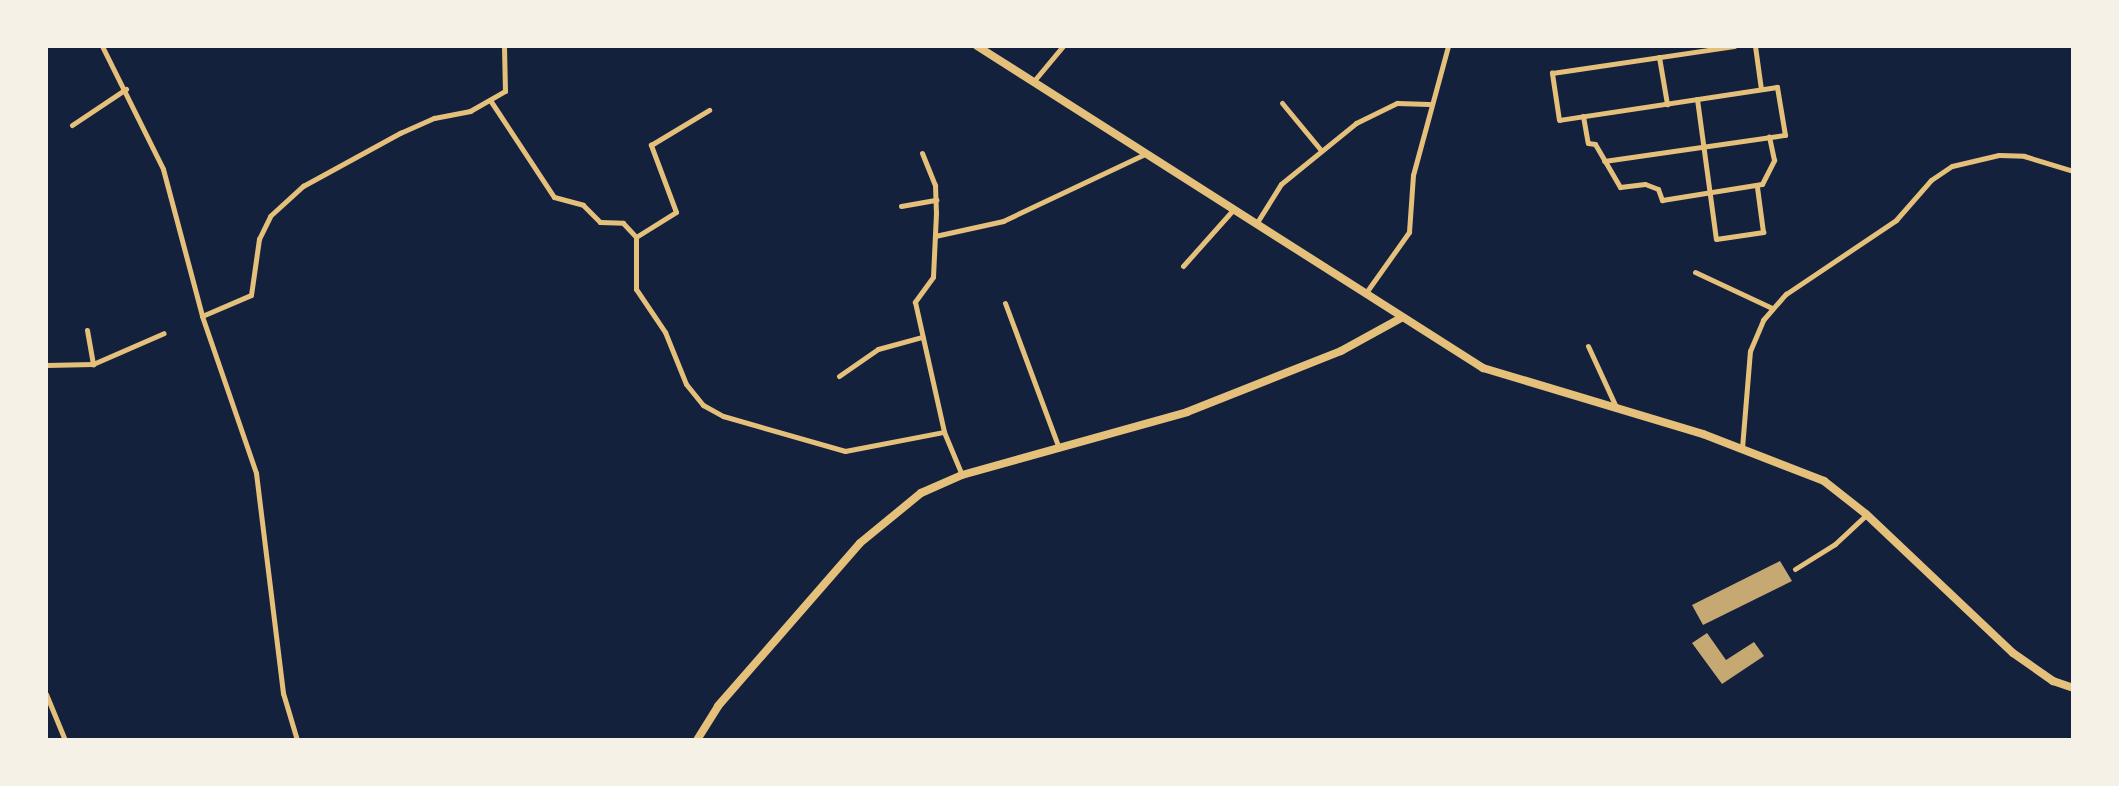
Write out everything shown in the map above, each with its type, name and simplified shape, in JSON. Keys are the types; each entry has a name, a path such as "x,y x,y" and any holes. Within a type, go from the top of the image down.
{"main road":[{"path":"977,46 1255,226 1498,376 1616,407 1742,448 1824,481 1866,514 2013,653 2073,688"},
{"path":"697,740 718,706 860,543 921,493 962,475 1187,412 1368,339 1401,318"}],"street":[{"path":"102,46 163,169 202,316 261,491 283,693 297,740"},
{"path":"202,316 251,295 259,239 270,216 303,186 426,121 463,114 508,86 504,46"},
{"path":"1033,82 1063,46"},
{"path":"1364,295 1409,232 1413,175 1429,104 1448,46"},
{"path":"1604,161 1785,135 1777,87 1559,120 1552,73 1734,46"},
{"path":"1755,46 1761,89"},
{"path":"1659,57 1667,104"},
{"path":"72,125 126,89"},
{"path":"1697,99 1716,239 1763,232 1757,187 1774,160 1769,137"},
{"path":"490,100 554,197 562,204 583,205 600,222 623,223 636,237 636,289 665,332 686,384 703,405 723,416 845,451 944,432"},
{"path":"1282,103 1320,149"},
{"path":"1255,226 1281,184 1320,149 1378,109 1397,103 1429,104"},
{"path":"636,237 676,212 651,145 709,110"},
{"path":"1583,116 1588,143 1620,187 1645,184 1658,189 1662,200 1757,187"},
{"path":"922,153 936,200 935,236 933,277 915,302 944,432 962,475"},
{"path":"935,236 1003,221 1145,154"},
{"path":"1742,448 1750,351 1772,308 1786,294 1896,220 1931,180 1965,161 2024,156 2073,171"},
{"path":"901,206 936,200"},
{"path":"1183,266 1232,211"},
{"path":"1695,272 1772,308"},
{"path":"1005,303 1060,449"},
{"path":"87,330 93,364"},
{"path":"46,365 93,364 164,333"},
{"path":"839,376 878,349 922,337"},
{"path":"1588,346 1616,407"},
{"path":"1795,569 1835,544 1866,514"},
{"path":"46,694 65,740"}],"building":[{"path":"1780,561 1792,581 1703,625 1692,605"},
{"path":"1707,633 1726,660 1754,642 1764,656 1722,684 1692,643"}]}
